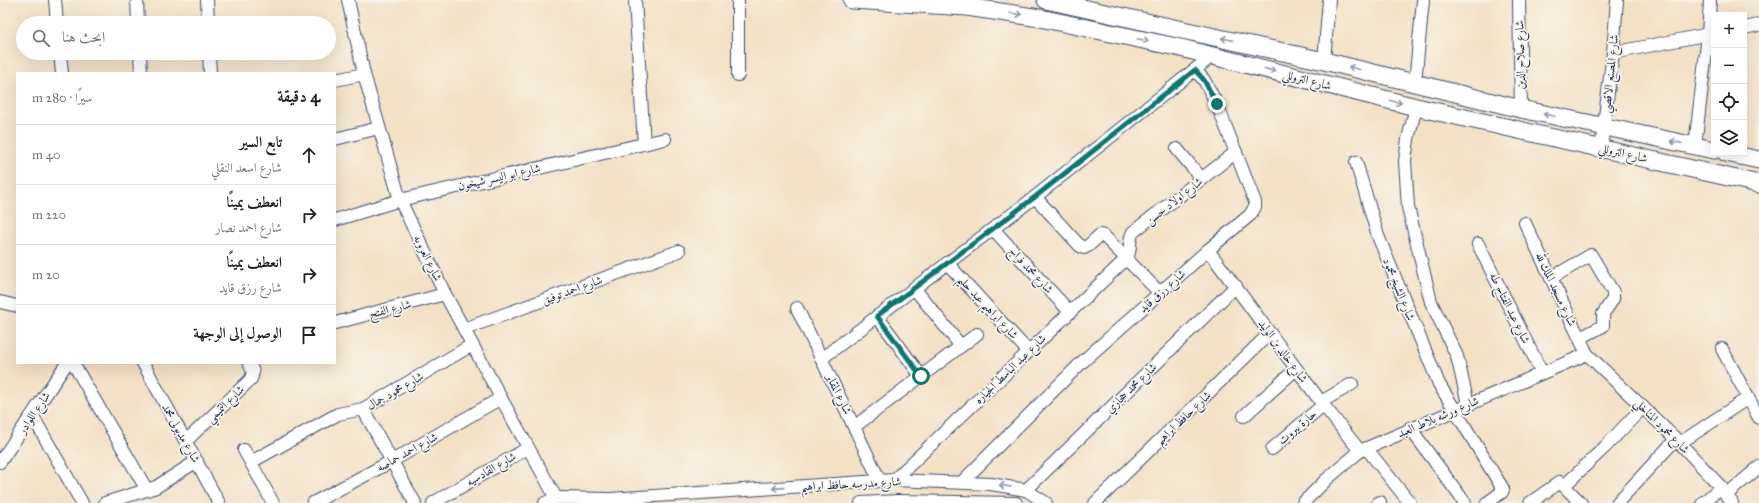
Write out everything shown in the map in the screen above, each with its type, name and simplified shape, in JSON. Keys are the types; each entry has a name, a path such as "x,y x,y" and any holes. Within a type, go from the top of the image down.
{"street":[{"path":"55,0 56,16"},
{"path":"137,0 138,16"},
{"path":"207,0 208,16"},
{"name":"شارع العروبه","path":"348,0 364,74 400,200 445,294 556,498"},
{"path":"635,0 644,144"},
{"path":"738,0 738,75"},
{"name":"شارع التروللي","path":"852,0 967,7 1040,18 1212,56 1416,107 1759,184"},
{"name":"شارع التروللي","path":"1049,0 1324,61 1521,109 1711,149"},
{"path":"1324,61 1329,0"},
{"path":"1415,83 1423,0"},
{"name":"شارع صلاح الدين","path":"1519,0 1521,109"},
{"name":"شارع المصنع الاقصي","path":"1601,148 1605,126 1613,53 1617,0"},
{"path":"1696,146 1711,34 1710,0"},
{"path":"1747,27 1759,25"},
{"path":"1613,53 1711,34"},
{"path":"822,359 1035,197 1212,56"},
{"path":"61,60 62,72"},
{"path":"140,60 141,72"},
{"path":"209,60 210,72"},
{"name":"شارع رزق قايد","path":"962,482 1081,363 1208,250 1250,215 1255,207 1256,202 1211,92 1195,70"},
{"path":"336,80 364,74"},
{"path":"1416,107 1408,139 1405,161 1408,207 1431,302 1457,356 1468,404"},
{"path":"336,139 379,128"},
{"name":"شارع ابو اليسر شيخون","path":"336,220 400,200 665,139"},
{"path":"1177,149 1202,179"},
{"name":"شارع اولاد حسن","path":"1126,258 1130,250 1130,241 1133,232 1236,152"},
{"path":"1740,156 1759,160"},
{"name":"شارع الشيخ محمود","path":"1356,162 1378,236 1439,384 1503,489 1502,492 1487,503"},
{"path":"1035,197 1080,246 1084,248 1088,246 1100,234 1102,234 1160,293"},
{"name":"شارع مسجد الملك لله","path":"1525,224 1587,354"},
{"name":"شارع محمد فراج","path":"993,228 1070,312"},
{"name":"شارع عبد الفتاح طه","path":"1478,244 1542,373"},
{"name":"شارع خالد بن الوليد","path":"1208,250 1322,403 1410,503"},
{"name":"شارع احمد توفيق","path":"464,329 679,251"},
{"path":"1551,278 1591,255 1614,292 1613,299 1603,314 1603,326 1580,338"},
{"name":"شارع عبد الباسط الجياره","path":"894,480 1126,258"},
{"name":"شارع ابراهيم عبد حليم","path":"947,263 1028,351"},
{"name":"شارع محمد حجازي","path":"1026,490 1236,286"},
{"path":"914,288 961,346"},
{"name":"شارع الفتح","path":"336,323 445,294"},
{"path":"0,302 16,306"},
{"name":"شارع المقابر","path":"797,308 880,481"},
{"path":"877,316 921,376"},
{"name":"شارع حافظ ابراهيم","path":"1095,503 1270,333"},
{"path":"854,427 976,334"},
{"name":"شارع محمود جمال","path":"251,462 338,414 363,410 472,345"},
{"path":"1722,349 1759,418"},
{"name":"شارع ورشه بلاط العبد","path":"1303,503 1327,479 1363,450 1410,428 1587,354"},
{"name":"شارع محمود المناخلي","path":"1587,354 1678,441 1726,495"},
{"name":"شارع اللوادر","path":"0,462 66,364"},
{"path":"74,364 147,490"},
{"name":"شارع مدبولى محمد","path":"144,364 197,461 218,503"},
{"name":"شارع التميمي","path":"186,441 251,379 253,372 249,364"},
{"path":"1244,416 1296,369"},
{"name":"حارة بيروت","path":"1272,449 1322,403 1352,384"},
{"name":"شارع احمد حماصه","path":"312,503 392,461 501,398"},
{"path":"1617,503 1678,441 1748,398"},
{"path":"1565,485 1605,447 1643,407"},
{"path":"363,410 415,503"},
{"path":"32,415 82,503"},
{"path":"1410,428 1465,503"},
{"name":"شارع القادسيه","path":"433,503 528,448"},
{"path":"244,450 273,503"},
{"path":"105,503 156,487 197,461"},
{"path":"1703,503 1726,495 1758,470"},
{"name":"شارع مدرسه حافظ ابراهيم","path":"556,498 612,501 894,480 991,484 1026,490 1043,502"},
{"path":"1530,503 1560,482 1565,485 1581,503"},
{"path":"545,503 556,498"},
{"name":"شارع مدرسه حافظ ابراهيم","path":"861,503 898,501 1015,503"},
{"name":"شارع مدرسه حافظ ابراهيم","path":"1027,503 1043,502"}],"route":[{"path":"921,376 877,316 1035,197 1195,70 1204,80 1217,104"}]}
